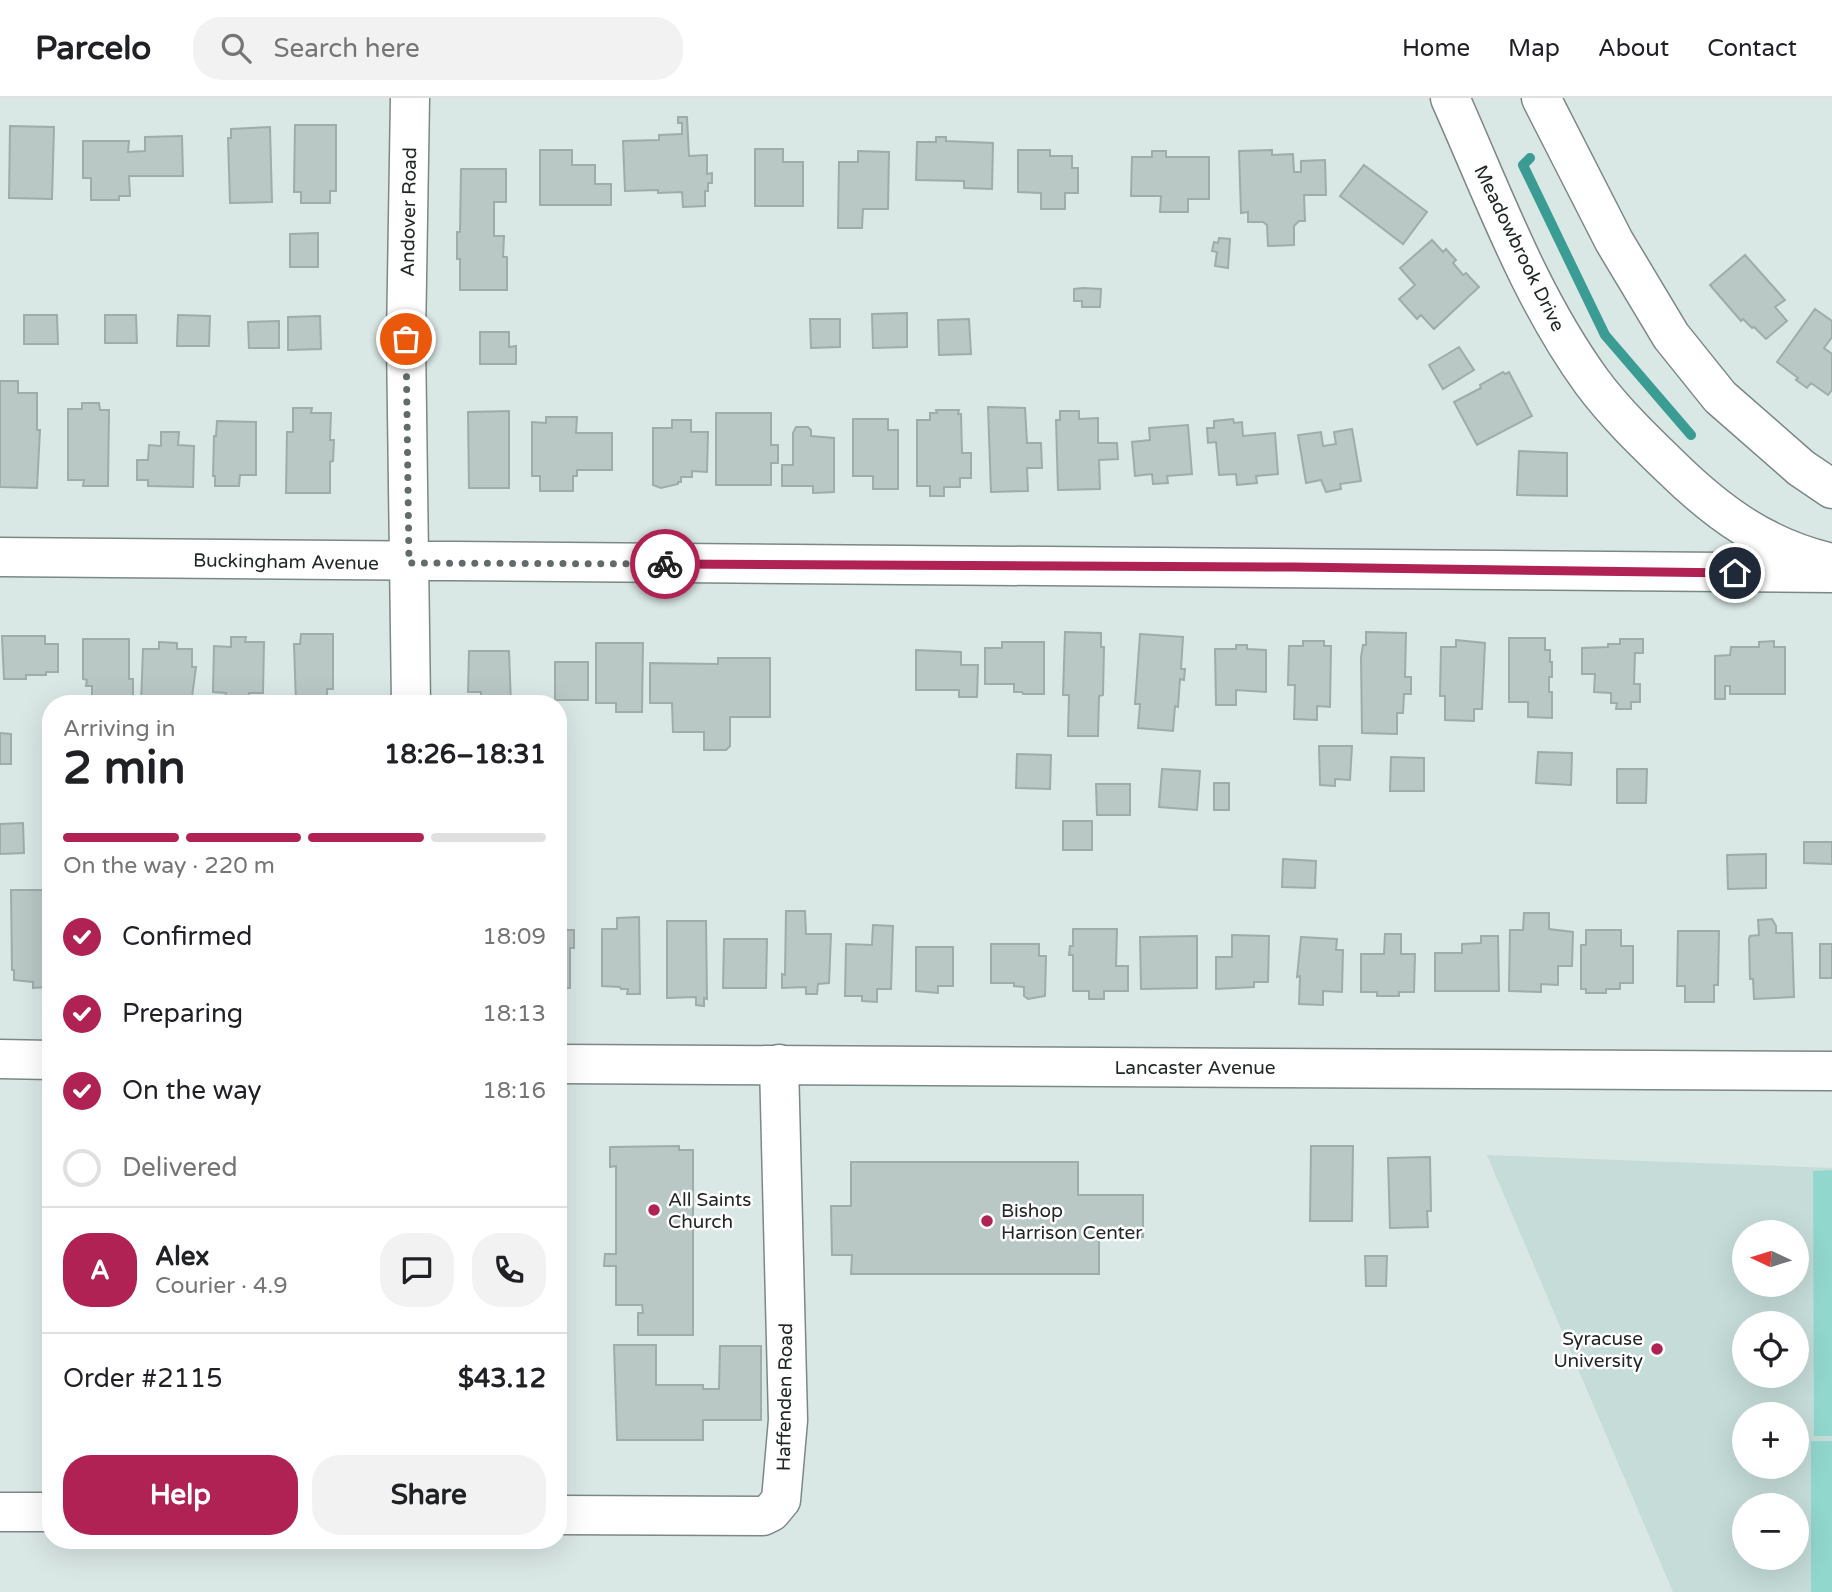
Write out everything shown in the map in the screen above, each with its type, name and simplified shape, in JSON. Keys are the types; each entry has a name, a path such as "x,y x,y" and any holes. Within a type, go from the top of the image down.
{"street":[{"name":"Andover Road","path":"410,98 406,339 411,695"},
{"name":"Meadowbrook Drive","path":"1450,98 1511,236 1552,320 1593,383 1639,436 1705,499 1763,539 1801,555 1832,563"},
{"path":"1541,98 1614,241 1671,336 1720,397 1801,468 1832,489"},
{"name":"Buckingham Avenue","path":"0,557 409,563 1294,567 1832,573"},
{"path":"0,1059 42,1060"},
{"name":"Lancaster Avenue","path":"567,1064 1832,1071"},
{"name":"Haffenden Road","path":"567,1515 763,1516 771,1512 781,1500 788,1420 779,1064"},
{"path":"0,1512 42,1512"}],"shaded area":[{"name":"Syracuse University","path":"1487,1155 1832,1168 1832,1592 1673,1592"},
{"path":"1832,1170 1832,1436 1814,1436 1813,1171"},
{"path":"1811,1441 1832,1441 1832,1592 1811,1592"}],"building":[{"path":"678,117 687,117 689,156 707,155 707,174 712,173 712,183 708,183 708,191 705,191 705,206 683,207 682,192 625,191 623,141 659,140 659,135 682,134 682,123 678,123"},
{"path":"295,125 336,125 336,191 330,191 330,203 301,203 301,192 294,192"},
{"path":"10,126 54,127 52,199 9,198"},
{"path":"270,127 272,202 230,203 228,138 231,138 231,129"},
{"path":"182,136 183,176 129,176 130,196 119,196 119,200 91,200 91,178 83,178 83,141 129,141 128,152 145,151 145,137"},
{"path":"936,137 946,137 946,141 993,143 992,189 964,188 964,181 916,180 917,142 936,142"},
{"path":"755,149 783,149 783,162 803,162 803,206 755,206"},
{"path":"540,150 572,150 572,165 595,165 595,184 611,184 611,205 540,205"},
{"path":"1018,150 1050,150 1050,156 1072,156 1072,168 1078,168 1078,193 1065,193 1065,209 1041,209 1041,193 1018,192"},
{"path":"1272,150 1272,155 1293,154 1294,172 1301,172 1301,161 1325,160 1326,195 1304,195 1305,221 1299,221 1294,226 1294,245 1268,246 1267,225 1263,222 1248,222 1248,212 1241,213 1239,151"},
{"path":"858,151 889,152 888,209 863,209 862,228 838,228 839,162 858,162"},
{"path":"1152,151 1166,151 1166,157 1209,157 1209,199 1188,199 1188,212 1160,212 1161,196 1131,196 1132,157 1152,157"},
{"path":"1364,165 1427,212 1403,244 1340,196"},
{"path":"461,169 506,169 506,202 494,202 494,236 504,236 503,257 507,257 507,290 460,290 457,232 460,232"},
{"path":"318,233 318,267 290,267 290,234"},
{"path":"1219,238 1230,239 1228,268 1215,266 1217,252 1212,251 1214,242 1218,243"},
{"path":"1432,240 1443,252 1446,249 1456,260 1453,263 1463,275 1466,273 1479,287 1434,329 1421,315 1417,319 1399,299 1415,285 1400,268"},
{"path":"1745,255 1785,300 1775,307 1787,321 1766,339 1743,319 1741,321 1710,285"},
{"path":"1074,289 1101,289 1100,307 1082,307 1082,301 1074,301"},
{"path":"1815,309 1832,321 1832,337 1824,348 1832,354 1832,390 1828,395 1811,383 1807,388 1777,362"},
{"path":"907,313 907,347 873,348 872,314"},
{"path":"24,315 57,315 58,344 24,344"},
{"path":"105,315 136,315 137,343 105,343"},
{"path":"178,315 210,316 209,346 177,346"},
{"path":"320,316 321,349 288,350 288,317"},
{"path":"810,319 840,319 840,347 811,348"},
{"path":"969,319 971,354 939,355 938,320"},
{"path":"279,321 279,348 249,348 248,322"},
{"path":"480,332 509,332 509,347 516,346 516,364 480,364"},
{"path":"1459,347 1474,370 1443,389 1429,365"},
{"path":"1503,372 1509,372 1532,416 1477,445 1454,402 1481,388 1480,385"},
{"path":"0,381 18,381 18,393 37,393 37,430 40,430 37,488 0,487"},
{"path":"82,403 99,403 100,410 109,410 108,486 83,486 84,480 68,480 68,409 82,409"},
{"path":"988,407 1025,408 1027,443 1041,443 1042,468 1027,468 1028,491 991,492"},
{"path":"293,408 312,408 311,413 331,413 330,440 334,440 333,461 330,462 330,493 286,493 287,432 293,432"},
{"path":"936,410 959,410 962,453 971,453 971,478 960,478 960,487 944,487 944,496 930,496 930,486 917,486 917,420 930,420 930,413 937,413"},
{"path":"509,411 509,488 469,488 468,412"},
{"path":"1060,411 1079,411 1079,419 1098,418 1098,443 1117,443 1118,459 1099,460 1100,489 1058,490 1056,420 1060,420"},
{"path":"716,413 771,413 771,445 778,445 778,463 771,463 771,485 716,485"},
{"path":"546,417 577,417 576,433 612,433 612,470 577,470 577,476 573,476 573,491 540,491 540,476 532,476 532,422 546,423"},
{"path":"853,419 888,419 888,430 898,430 898,489 873,489 873,476 853,476"},
{"path":"1233,419 1234,423 1242,422 1243,436 1275,433 1278,474 1256,476 1257,483 1237,485 1236,474 1219,475 1216,442 1208,443 1207,428 1214,428 1214,421"},
{"path":"672,420 691,420 691,432 708,432 707,472 692,471 692,477 681,477 678,484 661,488 653,485 653,428 672,428"},
{"path":"217,421 256,422 256,475 240,475 239,486 215,486 214,436"},
{"path":"1188,425 1192,474 1167,476 1168,483 1153,484 1152,474 1135,476 1132,442 1150,440 1149,428"},
{"path":"796,427 808,427 811,436 834,438 834,492 813,493 813,486 782,486 782,465 793,465 793,433"},
{"path":"1352,429 1361,481 1340,484 1341,489 1326,492 1321,480 1306,483 1298,435 1321,432 1323,446 1336,444 1334,432"},
{"path":"161,432 179,432 178,445 194,446 193,487 148,486 148,480 137,480 137,460 148,460 149,445 161,446"},
{"path":"1519,451 1567,453 1567,496 1517,495"},
{"path":"1065,632 1101,633 1101,647 1104,647 1103,695 1099,696 1098,736 1068,736 1069,695 1063,695"},
{"path":"1366,632 1406,633 1405,677 1411,677 1411,694 1404,694 1403,713 1397,713 1397,734 1362,733 1361,657 1363,645 1366,645"},
{"path":"301,634 333,634 333,689 327,689 327,695 296,695 294,644 300,644"},
{"path":"1140,634 1183,637 1181,669 1185,669 1184,680 1180,679 1173,731 1138,728 1140,704 1135,704"},
{"path":"2,636 45,636 45,644 58,644 58,672 26,675 26,679 4,679"},
{"path":"231,637 246,637 245,642 264,642 263,693 226,695 213,692 214,646 231,647"},
{"path":"1509,638 1545,638 1545,650 1550,650 1552,662 1549,692 1552,692 1552,718 1528,717 1528,702 1509,702"},
{"path":"83,639 129,639 129,679 133,679 133,695 92,695 92,686 86,686 87,680 83,679"},
{"path":"1620,639 1643,639 1643,653 1635,653 1634,684 1640,684 1640,702 1631,702 1631,709 1616,709 1617,703 1611,703 1611,693 1594,692 1595,674 1582,674 1582,648 1608,647 1608,644 1620,644"},
{"path":"1456,640 1485,643 1482,709 1474,709 1474,721 1445,720 1445,696 1440,696 1441,647 1456,647"},
{"path":"1303,641 1324,641 1324,646 1331,646 1330,707 1317,706 1317,720 1294,719 1295,685 1288,685 1289,646 1303,646"},
{"path":"1774,641 1774,647 1785,647 1785,694 1730,694 1730,686 1725,686 1725,699 1715,699 1715,656 1730,655 1731,647 1759,647 1759,642"},
{"path":"159,642 177,643 177,649 192,649 192,667 196,667 192,695 141,695 143,649 159,649"},
{"path":"1002,642 1044,642 1044,694 1014,692 1014,684 985,684 985,648 1002,648"},
{"path":"596,643 643,643 642,712 616,712 616,703 596,703"},
{"path":"1236,645 1247,645 1247,649 1266,650 1266,692 1236,690 1236,705 1216,705 1215,649 1236,649"},
{"path":"916,650 961,652 961,665 978,665 977,697 959,697 959,690 916,690"},
{"path":"469,651 509,651 511,695 468,692"},
{"path":"718,658 770,658 770,717 730,717 730,746 726,750 704,750 704,732 673,732 672,703 650,703 650,663 718,664"},
{"path":"555,662 588,662 588,700 567,700 567,695 555,695"},
{"path":"0,733 11,734 11,764 0,764"},
{"path":"1319,746 1352,746 1350,780 1335,779 1335,786 1320,785"},
{"path":"1538,752 1572,753 1571,785 1536,783"},
{"path":"1017,754 1051,755 1050,789 1016,788"},
{"path":"1391,757 1424,758 1424,791 1390,791"},
{"path":"1162,769 1200,771 1197,810 1159,807"},
{"path":"1617,769 1647,769 1646,803 1617,803"},
{"path":"1214,783 1229,783 1229,810 1214,810"},
{"path":"1096,784 1130,784 1130,815 1097,815"},
{"path":"1063,821 1092,821 1092,850 1063,850"},
{"path":"23,823 24,853 0,854 0,824"},
{"path":"1804,842 1832,842 1832,864 1804,863"},
{"path":"1766,854 1766,888 1728,889 1727,855"},
{"path":"1283,859 1316,861 1315,888 1282,887"},
{"path":"11,890 42,890 42,987 33,988 33,982 14,980"},
{"path":"786,911 805,911 806,934 831,934 829,983 818,984 817,994 806,994 806,987 782,988 782,974 785,975"},
{"path":"1524,913 1549,913 1549,929 1573,932 1572,966 1558,966 1558,985 1541,984 1541,992 1509,991 1510,930 1523,930"},
{"path":"639,917 640,994 627,994 628,989 620,987 602,986 602,929 617,929 617,918"},
{"path":"1772,919 1776,933 1792,933 1794,997 1754,999 1753,979 1750,979 1749,939 1750,936 1759,935 1758,920"},
{"path":"667,921 706,921 707,999 704,998 704,1006 696,1005 696,997 667,998"},
{"path":"873,925 893,926 891,989 877,989 877,1002 862,1001 862,996 845,996 846,944 872,945"},
{"path":"1073,929 1117,929 1116,966 1128,966 1128,991 1104,991 1104,999 1089,999 1089,991 1073,991 1073,955 1069,955 1070,946 1073,946"},
{"path":"567,930 574,930 574,948 570,948 570,988 567,988"},
{"path":"1586,930 1621,930 1621,946 1633,946 1633,983 1620,983 1620,989 1606,989 1606,993 1586,993 1586,989 1581,989 1581,945 1586,945"},
{"path":"1678,931 1719,931 1718,985 1714,985 1714,1002 1685,1002 1685,986 1677,986"},
{"path":"1385,934 1401,934 1401,954 1415,954 1414,992 1399,992 1399,996 1377,996 1377,992 1361,992 1361,954 1384,954"},
{"path":"1232,935 1269,936 1268,982 1254,982 1254,987 1216,989 1216,957 1232,957"},
{"path":"1197,936 1197,988 1141,989 1140,937"},
{"path":"1481,936 1498,936 1499,991 1435,991 1435,953 1462,953 1462,944 1481,943"},
{"path":"1301,937 1337,939 1336,950 1343,950 1342,992 1323,991 1323,1005 1299,1004 1300,976 1297,977"},
{"path":"724,939 767,939 766,988 723,988"},
{"path":"991,944 1039,944 1039,956 1046,956 1045,996 1028,999 1024,996 1024,987 1014,986 1014,983 991,983"},
{"path":"1820,944 1832,944 1832,978 1820,978"},
{"path":"916,947 953,947 953,986 938,986 938,993 916,991"},
{"name":"All Saints Church","path":"679,1146 679,1150 693,1150 693,1335 638,1335 638,1313 643,1313 642,1305 616,1305 616,1266 604,1266 605,1254 616,1254 616,1166 610,1167 610,1147"},
{"path":"1311,1146 1353,1146 1352,1221 1310,1221"},
{"path":"1430,1157 1431,1211 1427,1211 1428,1227 1390,1228 1388,1158"},
{"name":"Bishop Harrison Center","path":"851,1162 1078,1162 1078,1195 1143,1195 1143,1237 1099,1237 1099,1274 851,1274 852,1255 832,1255 831,1206 851,1206"},
{"path":"1365,1256 1387,1256 1386,1286 1366,1286"},
{"path":"614,1345 656,1345 656,1385 703,1385 703,1389 719,1389 720,1346 761,1346 761,1420 703,1420 703,1440 617,1440"}],"waterway":[{"path":"1530,158 1523,165 1605,335 1691,435"}],"way so far":[{"path":"406,339 409,563 665,564"}],"place":[{"name":"All Saints Church","path":"654,1210"},
{"name":"Bishop Harrison Center","path":"987,1221"},
{"name":"Syracuse University","path":"1657,1349"}],"route":[{"path":"665,564 1294,567 1735,573"}]}
